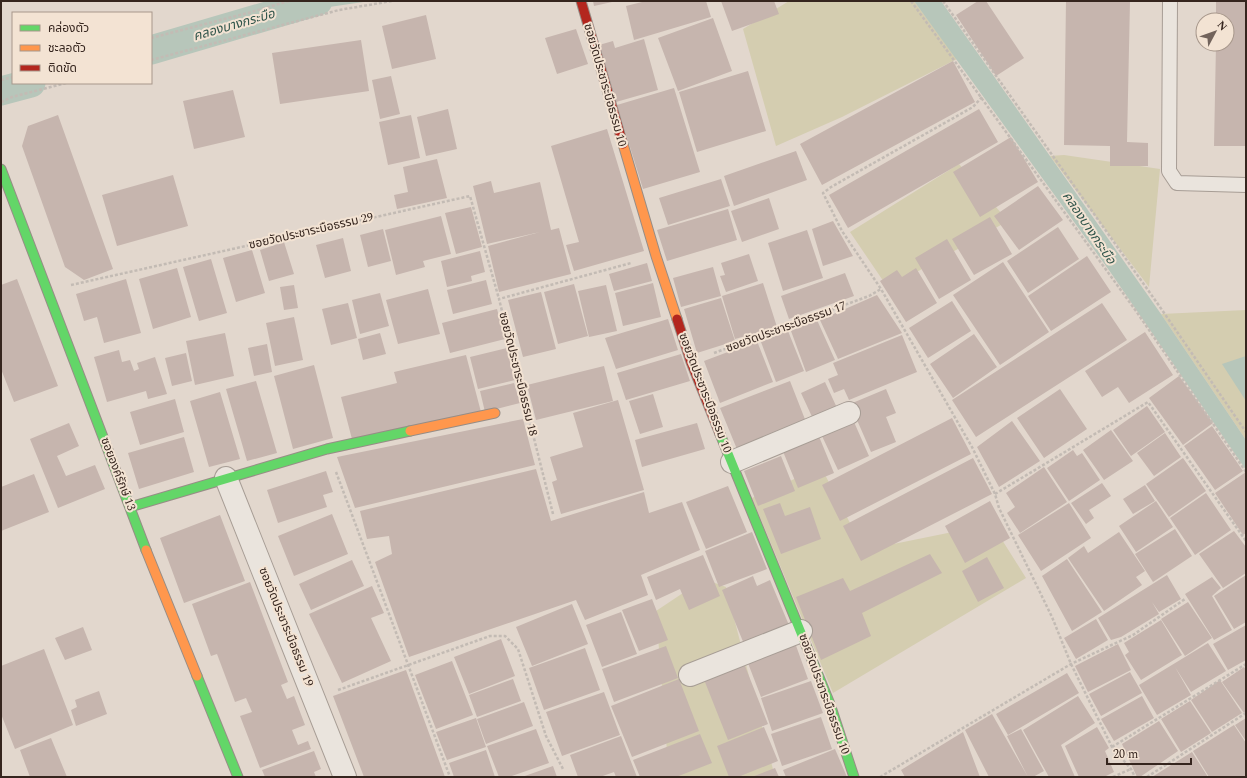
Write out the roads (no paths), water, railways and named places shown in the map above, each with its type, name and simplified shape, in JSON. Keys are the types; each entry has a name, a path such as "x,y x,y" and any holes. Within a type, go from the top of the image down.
{"street":[{"name":"ซอยวัดประชาระบือธรรม 10","path":"581,1 656,256 691,362 830,704 854,777"},
{"name":"ซอยองค์รักษ์ 13","path":"1,169 160,586 238,777"},
{"path":"130,507 327,449 495,413"},
{"path":"732,462 849,413"},
{"name":"ซอยวัดประชาระบือธรรม 19","path":"226,478 346,777"},
{"path":"690,675 801,631"}],"lane":[{"path":"1170,1 1169,171 1177,183 1246,185"}],"water":[{"path":"310,1 370,1 309,10"},
{"path":"914,1 941,1 1161,314 1246,440 1246,470 1111,273"},
{"path":"1246,356 1246,401 1222,364"}],"waterway":[{"name":"คลองบางกระบือ","path":"152,50 318,1"},
{"name":"คลองบางกระบือ","path":"1,91 27,84"}]}
